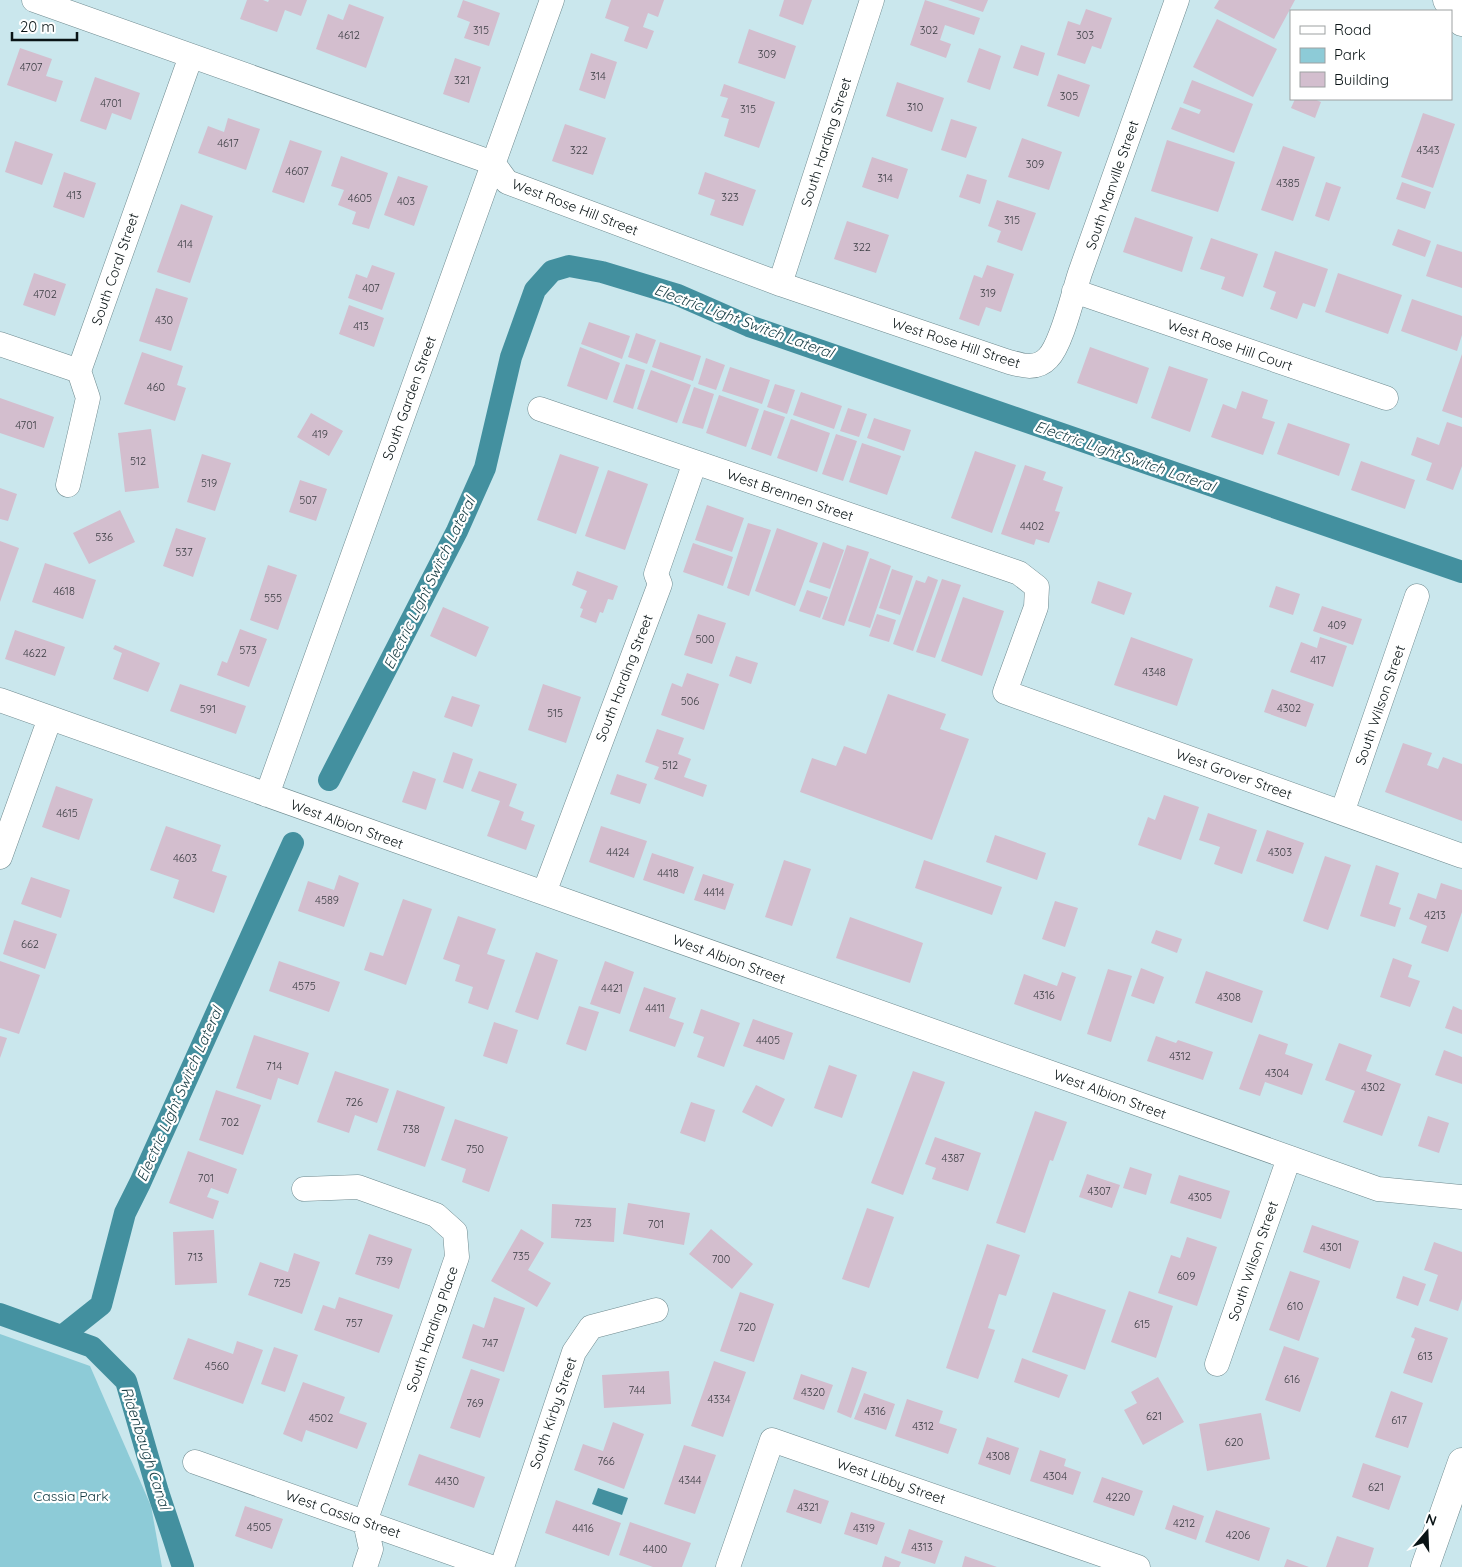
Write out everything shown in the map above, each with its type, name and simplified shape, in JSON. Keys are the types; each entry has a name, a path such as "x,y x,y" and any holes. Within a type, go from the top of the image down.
{"street":[{"path":"34,0 493,163"},
{"name":"South Garden Street","path":"267,795 552,0"},
{"name":"South Harding Street","path":"780,284 872,0"},
{"name":"South Manville Street","path":"1040,365 1057,346 1074,291 1177,0"},
{"name":"South Coral Street","path":"79,371 191,56"},
{"name":"West Rose Hill Street","path":"493,163 507,182 780,284 1006,361 1027,367 1040,365"},
{"name":"West Rose Hill Court","path":"1074,291 1386,398"},
{"path":"0,344 79,371 88,398 68,485"},
{"name":"West Brennen Street","path":"540,409 1019,573 1037,587 1036,607 1005,692"},
{"name":"South Harding Street","path":"544,894 660,584 656,574 695,462"},
{"name":"South Wilson Street","path":"1342,813 1417,596"},
{"name":"West Grover Street","path":"1005,692 1462,856"},
{"name":"West Albion Street","path":"0,700 1378,1189 1462,1197"},
{"path":"0,857 50,718"},
{"name":"South Wilson Street","path":"1217,1364 1289,1158"},
{"name":"South Harding Place","path":"304,1188 358,1187 436,1215 455,1232 457,1257 365,1522"},
{"name":"South Kirby Street","path":"502,1567 574,1352 592,1327 656,1310"},
{"name":"West Libby Street","path":"728,1567 772,1440 1138,1567"},
{"name":"West Cassia Street","path":"195,1462 491,1567"},
{"path":"1425,1567 1462,1462"},
{"path":"365,1522 371,1550 365,1567"}],"green space":[{"name":"Cassia Park","path":"0,1334 90,1366 151,1506 162,1567 0,1567"}],"shaded area":[{"path":"598,1488 628,1498 622,1515 592,1504"}],"building":[{"path":"247,0 263,0 268,2 269,0 307,0 301,16 285,10 277,32 240,19"},
{"path":"463,0 500,13 489,46 464,38 470,22 457,17"},
{"path":"611,0 664,0 658,17 648,13 643,27 654,31 647,49 624,41 629,27 605,18"},
{"path":"784,0 812,0 803,25 779,16"},
{"path":"925,0 980,18 974,35 945,25 940,40 951,44 946,58 910,45"},
{"path":"948,0 988,0 983,12"},
{"path":"1219,0 1295,0 1274,39 1214,8"},
{"path":"349,4 384,17 366,68 316,49 328,14 343,20"},
{"path":"1086,9 1112,18 1101,49 1092,46 1085,64 1057,55 1068,21 1080,25"},
{"path":"1217,19 1277,49 1253,97 1193,67"},
{"path":"749,29 796,46 785,79 738,63"},
{"path":"1021,45 1045,53 1038,76 1013,68"},
{"path":"20,48 52,59 46,76 63,81 56,102 7,85"},
{"path":"979,48 1001,56 990,90 967,82"},
{"path":"591,53 617,62 605,99 579,90"},
{"path":"455,58 481,67 469,103 443,94"},
{"path":"1058,74 1090,85 1079,117 1047,106"},
{"path":"95,77 140,93 131,120 112,113 106,130 80,121"},
{"path":"1192,80 1253,104 1234,153 1171,129 1180,107 1199,114 1201,110 1183,103"},
{"path":"897,82 944,98 932,132 886,116"},
{"path":"724,84 775,102 759,148 724,136 729,119 721,117 728,98 720,96"},
{"path":"1295,100 1316,100 1321,102 1315,118 1291,108"},
{"path":"1423,113 1455,124 1433,188 1401,177"},
{"path":"228,118 260,129 246,170 198,153 208,126 224,132"},
{"path":"951,119 977,127 966,158 941,150"},
{"path":"565,124 606,138 593,175 552,161"},
{"path":"1022,138 1062,152 1049,190 1008,177"},
{"path":"290,140 322,151 304,203 272,192"},
{"path":"1167,140 1235,162 1218,212 1151,191"},
{"path":"15,141 53,154 42,185 5,172"},
{"path":"1283,146 1315,157 1293,221 1261,210"},
{"path":"341,156 388,173 369,229 352,224 356,212 338,205 344,190 331,186"},
{"path":"872,157 908,169 898,199 862,187"},
{"path":"64,172 96,183 84,218 53,207"},
{"path":"705,172 756,190 743,226 710,215 715,200 698,194"},
{"path":"967,174 987,180 980,204 959,197"},
{"path":"398,176 428,186 414,226 384,215"},
{"path":"1326,182 1341,187 1329,221 1315,216"},
{"path":"1402,182 1431,192 1425,209 1396,199"},
{"path":"997,200 1036,213 1022,251 997,242 1001,231 988,226"},
{"path":"181,204 213,216 190,283 157,272"},
{"path":"1135,217 1193,237 1182,272 1123,252"},
{"path":"847,221 889,235 876,273 834,259"},
{"path":"1398,229 1431,241 1425,257 1392,245"},
{"path":"1211,238 1258,254 1243,297 1221,289 1225,277 1200,269"},
{"path":"1437,244 1462,252 1462,288 1426,276"},
{"path":"1275,251 1328,269 1315,307 1303,303 1297,319 1270,309 1276,292 1263,287"},
{"path":"372,265 395,273 382,310 348,298 356,274 367,278"},
{"path":"987,265 1014,274 1001,312 986,307 979,326 959,319 974,275 982,278"},
{"path":"34,273 66,284 55,316 23,305"},
{"path":"1338,273 1402,295 1388,334 1325,312"},
{"path":"156,288 188,298 171,351 139,341"},
{"path":"1412,299 1462,316 1462,335 1457,351 1401,331"},
{"path":"349,305 384,318 374,347 339,334"},
{"path":"589,322 630,336 622,359 581,344"},
{"path":"636,333 656,340 647,364 628,357"},
{"path":"660,342 701,356 693,381 652,367"},
{"path":"580,347 620,363 607,400 567,386"},
{"path":"1090,347 1149,368 1137,404 1077,383"},
{"path":"142,352 183,366 177,385 186,388 175,421 124,404"},
{"path":"1462,354 1462,418 1442,411"},
{"path":"706,358 725,365 716,390 698,384"},
{"path":"626,364 645,370 633,409 613,402"},
{"path":"1169,366 1208,379 1190,432 1151,418"},
{"path":"730,367 770,380 762,404 722,391"},
{"path":"651,370 691,385 677,423 637,409"},
{"path":"775,384 795,390 787,414 767,407"},
{"path":"694,387 714,394 703,429 682,423"},
{"path":"1242,391 1268,400 1262,418 1275,422 1263,455 1211,437 1223,404 1236,409"},
{"path":"801,392 842,406 834,429 793,415"},
{"path":"719,395 759,409 746,447 706,433"},
{"path":"0,398 54,417 44,448 0,433"},
{"path":"848,408 867,414 859,437 840,431"},
{"path":"764,410 785,417 771,456 751,449"},
{"path":"311,413 343,431 329,456 297,437"},
{"path":"874,418 911,430 904,451 867,438"},
{"path":"791,419 830,433 817,472 777,458"},
{"path":"1447,422 1462,427 1462,466 1453,490 1426,480 1432,463 1411,455 1417,437 1439,445"},
{"path":"1288,423 1350,444 1339,476 1277,454"},
{"path":"151,429 159,488 125,492 118,433"},
{"path":"836,434 857,441 843,481 822,474"},
{"path":"862,443 901,456 887,495 849,482"},
{"path":"975,451 1016,465 992,533 951,518"},
{"path":"202,454 231,463 215,511 187,502"},
{"path":"560,454 599,467 576,534 537,520"},
{"path":"1361,461 1415,480 1405,509 1351,490"},
{"path":"1025,465 1046,472 1043,480 1063,487 1055,511 1060,512 1049,543 1036,539 1034,545 1001,534"},
{"path":"608,470 648,484 625,550 585,536"},
{"path":"300,480 327,489 316,521 289,512"},
{"path":"0,488 17,494 8,521 0,519"},
{"path":"707,505 744,518 732,552 695,540"},
{"path":"120,510 135,542 89,564 73,533"},
{"path":"748,523 771,530 749,596 727,588"},
{"path":"176,528 206,538 193,577 163,566"},
{"path":"777,528 818,543 795,606 755,591"},
{"path":"0,541 19,548 0,602"},
{"path":"823,542 844,550 830,589 809,582"},
{"path":"693,543 733,557 723,586 683,572"},
{"path":"847,545 869,552 844,626 822,619"},
{"path":"870,558 891,566 870,628 848,621"},
{"path":"45,563 96,580 83,619 32,602"},
{"path":"268,565 297,575 278,630 250,620"},
{"path":"892,569 913,576 900,615 879,608"},
{"path":"577,571 618,586 613,600 608,599 603,613 600,612 596,623 580,617 583,609 580,608 587,591 572,585"},
{"path":"928,576 938,580 913,651 893,644 916,580 925,583"},
{"path":"942,579 961,585 935,658 916,652"},
{"path":"1098,581 1132,593 1124,615 1091,603"},
{"path":"1276,586 1300,594 1293,615 1269,607"},
{"path":"807,590 828,597 820,618 799,611"},
{"path":"963,597 1004,611 982,676 941,661"},
{"path":"1322,606 1362,619 1353,645 1313,631"},
{"path":"443,607 489,627 476,657 430,636"},
{"path":"698,614 726,623 712,664 684,655"},
{"path":"877,614 896,620 889,642 869,636"},
{"path":"240,629 267,639 249,687 217,675 222,661 227,663"},
{"path":"15,630 65,647 55,676 5,659"},
{"path":"1131,637 1193,659 1177,706 1114,685"},
{"path":"1320,637 1347,646 1333,687 1290,672 1301,642 1317,648"},
{"path":"115,645 160,663 148,692 113,679 122,653 113,649"},
{"path":"736,656 758,663 751,684 729,676"},
{"path":"687,673 719,684 704,730 661,715 672,683 682,687"},
{"path":"180,684 246,706 236,734 170,711"},
{"path":"543,684 581,697 566,743 528,730"},
{"path":"1272,689 1314,704 1306,727 1264,712"},
{"path":"888,694 946,714 940,729 969,739 932,840 800,792 812,758 836,766 844,746 866,754"},
{"path":"452,696 480,705 472,727 444,717"},
{"path":"657,729 684,738 678,754 691,759 684,777 707,785 703,797 654,779 659,767 645,762"},
{"path":"1403,743 1432,753 1427,765 1438,769 1443,757 1462,764 1462,821 1385,792"},
{"path":"453,752 473,759 463,789 443,782"},
{"path":"413,771 436,779 426,810 402,802"},
{"path":"479,771 517,784 509,806 524,812 521,820 535,825 526,850 487,836 500,801 471,791"},
{"path":"617,774 647,784 640,804 610,794"},
{"path":"56,786 93,799 79,840 42,827"},
{"path":"1164,795 1199,807 1181,860 1138,845 1148,817 1155,820"},
{"path":"1208,813 1257,830 1242,874 1214,864 1220,847 1199,840"},
{"path":"166,826 221,845 212,871 227,876 214,913 173,898 179,880 150,870"},
{"path":"601,826 647,841 634,878 589,862"},
{"path":"1267,830 1304,843 1293,874 1256,861"},
{"path":"995,835 1046,853 1037,880 986,862"},
{"path":"652,853 694,867 684,894 643,880"},
{"path":"1325,856 1351,865 1328,930 1303,921"},
{"path":"784,860 811,869 792,926 765,917"},
{"path":"924,860 1002,887 992,915 915,888"},
{"path":"1376,865 1399,873 1389,904 1401,908 1395,927 1360,916"},
{"path":"703,874 734,884 725,910 694,900"},
{"path":"339,875 359,883 344,927 298,911 308,881 334,890"},
{"path":"31,877 70,890 61,918 21,904"},
{"path":"1441,883 1462,890 1462,912 1448,952 1421,943 1427,926 1409,919 1418,893 1436,899"},
{"path":"403,899 432,909 406,985 364,970 370,952 383,956"},
{"path":"1055,901 1078,908 1065,947 1042,939"},
{"path":"458,916 496,929 487,954 505,960 488,1010 468,1003 473,987 455,981 460,965 443,959"},
{"path":"850,917 923,943 910,983 836,958"},
{"path":"14,920 57,934 45,969 3,954"},
{"path":"1156,930 1182,939 1177,953 1151,943"},
{"path":"536,952 558,960 538,1020 515,1012"},
{"path":"1393,958 1412,965 1408,977 1420,981 1410,1007 1380,997"},
{"path":"0,961 40,975 19,1034 0,1028"},
{"path":"279,961 340,982 329,1012 269,991"},
{"path":"605,961 634,972 620,1014 590,1004"},
{"path":"1141,968 1164,977 1154,1004 1131,996"},
{"path":"1108,969 1132,976 1111,1042 1087,1034"},
{"path":"1206,971 1263,991 1252,1023 1195,1003"},
{"path":"1062,972 1076,977 1061,1021 1014,1004 1024,974 1057,986"},
{"path":"644,987 676,998 669,1018 684,1023 675,1047 629,1031"},
{"path":"579,1006 599,1012 586,1051 566,1044"},
{"path":"1453,1006 1462,1010 1462,1034 1445,1028"},
{"path":"701,1009 740,1023 724,1067 697,1057 704,1037 693,1033"},
{"path":"753,1019 793,1033 784,1060 743,1046"},
{"path":"494,1022 518,1030 507,1064 483,1056"},
{"path":"1259,1034 1288,1044 1285,1054 1313,1064 1302,1095 1265,1082 1260,1096 1239,1089"},
{"path":"254,1035 309,1053 298,1085 278,1078 271,1100 236,1088"},
{"path":"0,1036 7,1038 0,1058"},
{"path":"1156,1036 1176,1043 1178,1040 1213,1052 1203,1080 1147,1061"},
{"path":"1339,1043 1372,1055 1366,1071 1401,1084 1382,1136 1343,1122 1355,1091 1325,1080"},
{"path":"1444,1050 1462,1057 1462,1084 1435,1075"},
{"path":"829,1065 857,1075 842,1118 814,1108"},
{"path":"335,1071 389,1089 377,1123 355,1115 349,1133 317,1122"},
{"path":"913,1071 945,1082 903,1195 871,1183"},
{"path":"756,1085 785,1099 772,1127 742,1112"},
{"path":"216,1090 261,1105 243,1155 199,1140"},
{"path":"397,1090 445,1107 425,1167 377,1150"},
{"path":"691,1102 715,1110 705,1142 680,1133"},
{"path":"1035,1111 1067,1122 1053,1161 1050,1160 1025,1233 996,1223"},
{"path":"1428,1116 1449,1123 1439,1153 1418,1146"},
{"path":"455,1119 508,1137 489,1192 462,1182 466,1169 441,1160"},
{"path":"935,1137 981,1153 968,1191 932,1179 936,1168 925,1164"},
{"path":"188,1151 237,1169 228,1194 211,1188 207,1197 219,1201 213,1219 169,1203"},
{"path":"1130,1167 1152,1174 1146,1195 1123,1188"},
{"path":"1087,1174 1120,1185 1112,1208 1079,1197"},
{"path":"1179,1175 1230,1191 1221,1219 1170,1203"},
{"path":"628,1203 690,1213 684,1245 623,1234"},
{"path":"552,1204 616,1208 614,1242 551,1238"},
{"path":"867,1208 894,1217 869,1288 842,1279"},
{"path":"1312,1225 1359,1241 1350,1269 1303,1252"},
{"path":"521,1229 544,1243 528,1270 551,1283 537,1307 491,1281"},
{"path":"711,1229 753,1264 732,1289 689,1254"},
{"path":"214,1230 217,1283 175,1285 173,1232"},
{"path":"369,1234 412,1249 399,1289 355,1274"},
{"path":"1187,1237 1217,1247 1197,1306 1158,1293 1171,1255 1180,1258"},
{"path":"1434,1242 1462,1252 1462,1299 1458,1311 1429,1301 1438,1275 1424,1270"},
{"path":"987,1244 1020,1255 1006,1296 999,1294 988,1328 995,1330 978,1379 946,1368"},
{"path":"294,1253 320,1262 302,1314 248,1295 260,1262 288,1272"},
{"path":"1290,1271 1320,1281 1299,1341 1269,1330"},
{"path":"1403,1276 1426,1284 1418,1306 1396,1298"},
{"path":"1129,1291 1173,1306 1156,1358 1111,1342"},
{"path":"740,1292 774,1304 754,1362 720,1351"},
{"path":"1053,1292 1106,1310 1085,1370 1032,1352"},
{"path":"339,1297 393,1315 379,1353 314,1330 323,1305 335,1309"},
{"path":"494,1297 525,1308 504,1372 462,1358 473,1324 484,1328"},
{"path":"1415,1327 1448,1338 1432,1383 1403,1373 1415,1339 1411,1337"},
{"path":"188,1338 233,1354 237,1341 263,1350 243,1404 173,1379"},
{"path":"1284,1346 1319,1358 1300,1412 1265,1400"},
{"path":"274,1347 298,1355 285,1392 261,1384"},
{"path":"1022,1358 1068,1375 1059,1398 1014,1382"},
{"path":"714,1361 746,1372 723,1437 691,1426"},
{"path":"852,1367 867,1372 851,1418 837,1412"},
{"path":"471,1369 500,1379 480,1438 450,1428"},
{"path":"669,1371 671,1404 604,1408 602,1375"},
{"path":"801,1374 833,1385 824,1410 793,1399"},
{"path":"1158,1377 1184,1422 1143,1445 1124,1410 1137,1403 1131,1392"},
{"path":"303,1382 345,1397 339,1413 367,1423 357,1449 306,1430 302,1442 283,1434"},
{"path":"1391,1391 1423,1403 1408,1448 1375,1437"},
{"path":"864,1393 895,1404 886,1430 854,1419"},
{"path":"907,1399 943,1411 939,1423 957,1429 948,1454 895,1436"},
{"path":"1261,1413 1270,1459 1207,1471 1199,1424"},
{"path":"613,1422 644,1434 624,1489 574,1470 583,1444 603,1451"},
{"path":"987,1437 1019,1448 1010,1475 978,1464"},
{"path":"684,1445 716,1455 695,1514 664,1504"},
{"path":"1040,1450 1066,1459 1064,1466 1081,1472 1073,1495 1030,1481"},
{"path":"419,1454 485,1477 474,1508 408,1485"},
{"path":"1363,1463 1401,1476 1389,1510 1352,1497"},
{"path":"1102,1477 1143,1491 1134,1516 1093,1502"},
{"path":"794,1489 829,1501 821,1524 786,1512"},
{"path":"556,1500 621,1523 609,1556 545,1533"},
{"path":"1173,1505 1204,1516 1196,1540 1165,1529"},
{"path":"245,1506 283,1519 272,1549 235,1536"},
{"path":"1216,1510 1270,1528 1259,1561 1205,1542"},
{"path":"851,1512 885,1523 877,1545 844,1534"},
{"path":"630,1522 691,1543 682,1567 653,1567 619,1555"},
{"path":"909,1529 943,1541 935,1564 901,1553"},
{"path":"1337,1536 1374,1548 1368,1567 1326,1567"},
{"path":"885,1556 901,1562 899,1567 882,1567"},
{"path":"965,1556 997,1567 962,1567"},
{"path":"1287,1559 1309,1567 1284,1567"}],"waterway":[{"name":"Electric Light Switch Lateral","path":"329,780 457,531 485,468 511,357 535,290 552,271 569,266 602,272 678,295 749,326 1462,572"},
{"name":"Electric Light Switch Lateral","path":"62,1336 101,1305 125,1213 293,843"},
{"name":"Ridenbaugh Canal","path":"0,1314 92,1347 126,1381 158,1492 183,1567"}]}
